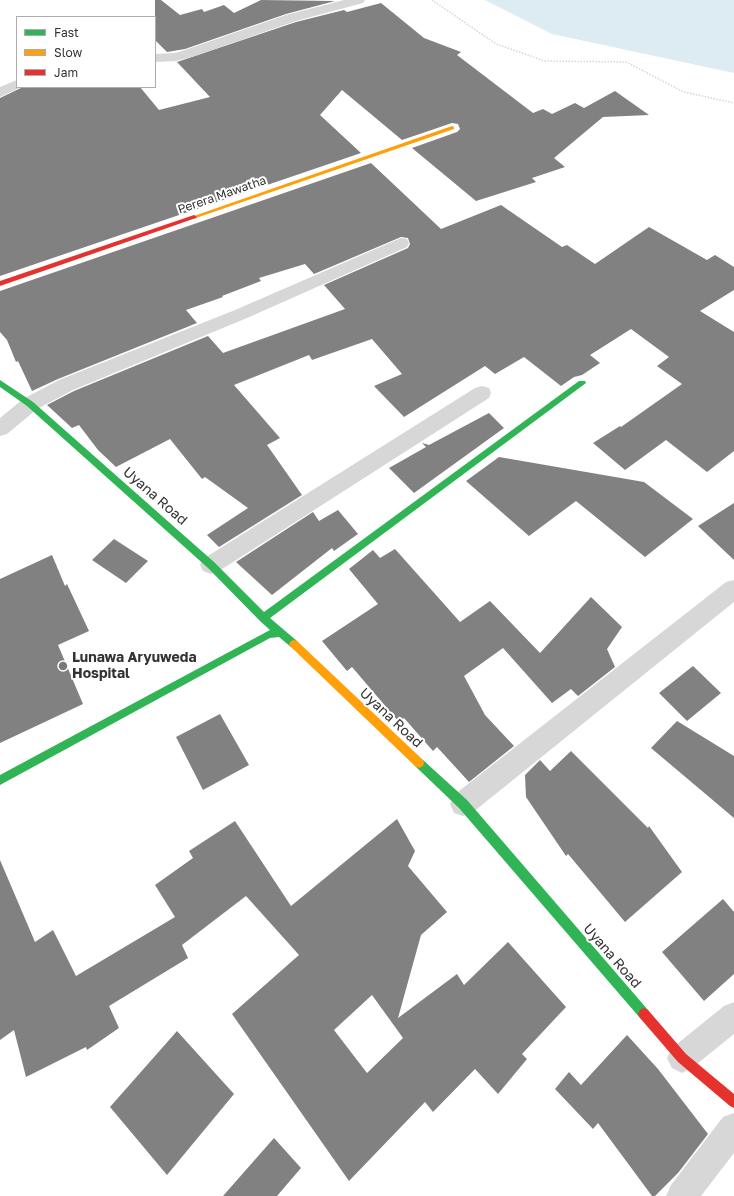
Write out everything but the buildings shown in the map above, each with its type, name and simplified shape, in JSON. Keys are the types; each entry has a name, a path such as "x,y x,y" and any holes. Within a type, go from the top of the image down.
{"street":[{"path":"156,58 183,55 291,18 359,0"},
{"path":"0,93 16,85"},
{"name":"Perera Mawatha","path":"0,284 452,128"},
{"path":"0,430 30,404 66,385 241,314 401,243"},
{"name":"Uyana Road","path":"0,383 30,404 211,565 263,618 282,633 463,804 682,1058 734,1102"},
{"path":"263,618 582,383"},
{"path":"211,565 482,393"},
{"path":"463,804 734,589"},
{"path":"0,780 269,634 282,633"},
{"path":"682,1058 734,1016"},
{"path":"682,1196 734,1128"}],"path":[{"path":"432,0 496,44 545,61 626,62 684,92 734,103"}],"shaded area":[{"path":"485,0 734,0 734,73 552,34"}],"traffic: fast":[{"path":"0,383 30,404 211,565 263,618 294,644"},
{"path":"263,618 582,383"},
{"path":"0,780 269,634 282,633"},
{"path":"419,763 463,804 644,1014"}],"traffic: slow":[{"path":"194,217 452,128"},
{"path":"294,644 419,763"}],"traffic: jam":[{"path":"0,284 194,217"},
{"path":"644,1014 682,1058 734,1102"}],"place":[{"name":"Lunawa Aryuweda Hospital","path":"63,666"}]}
